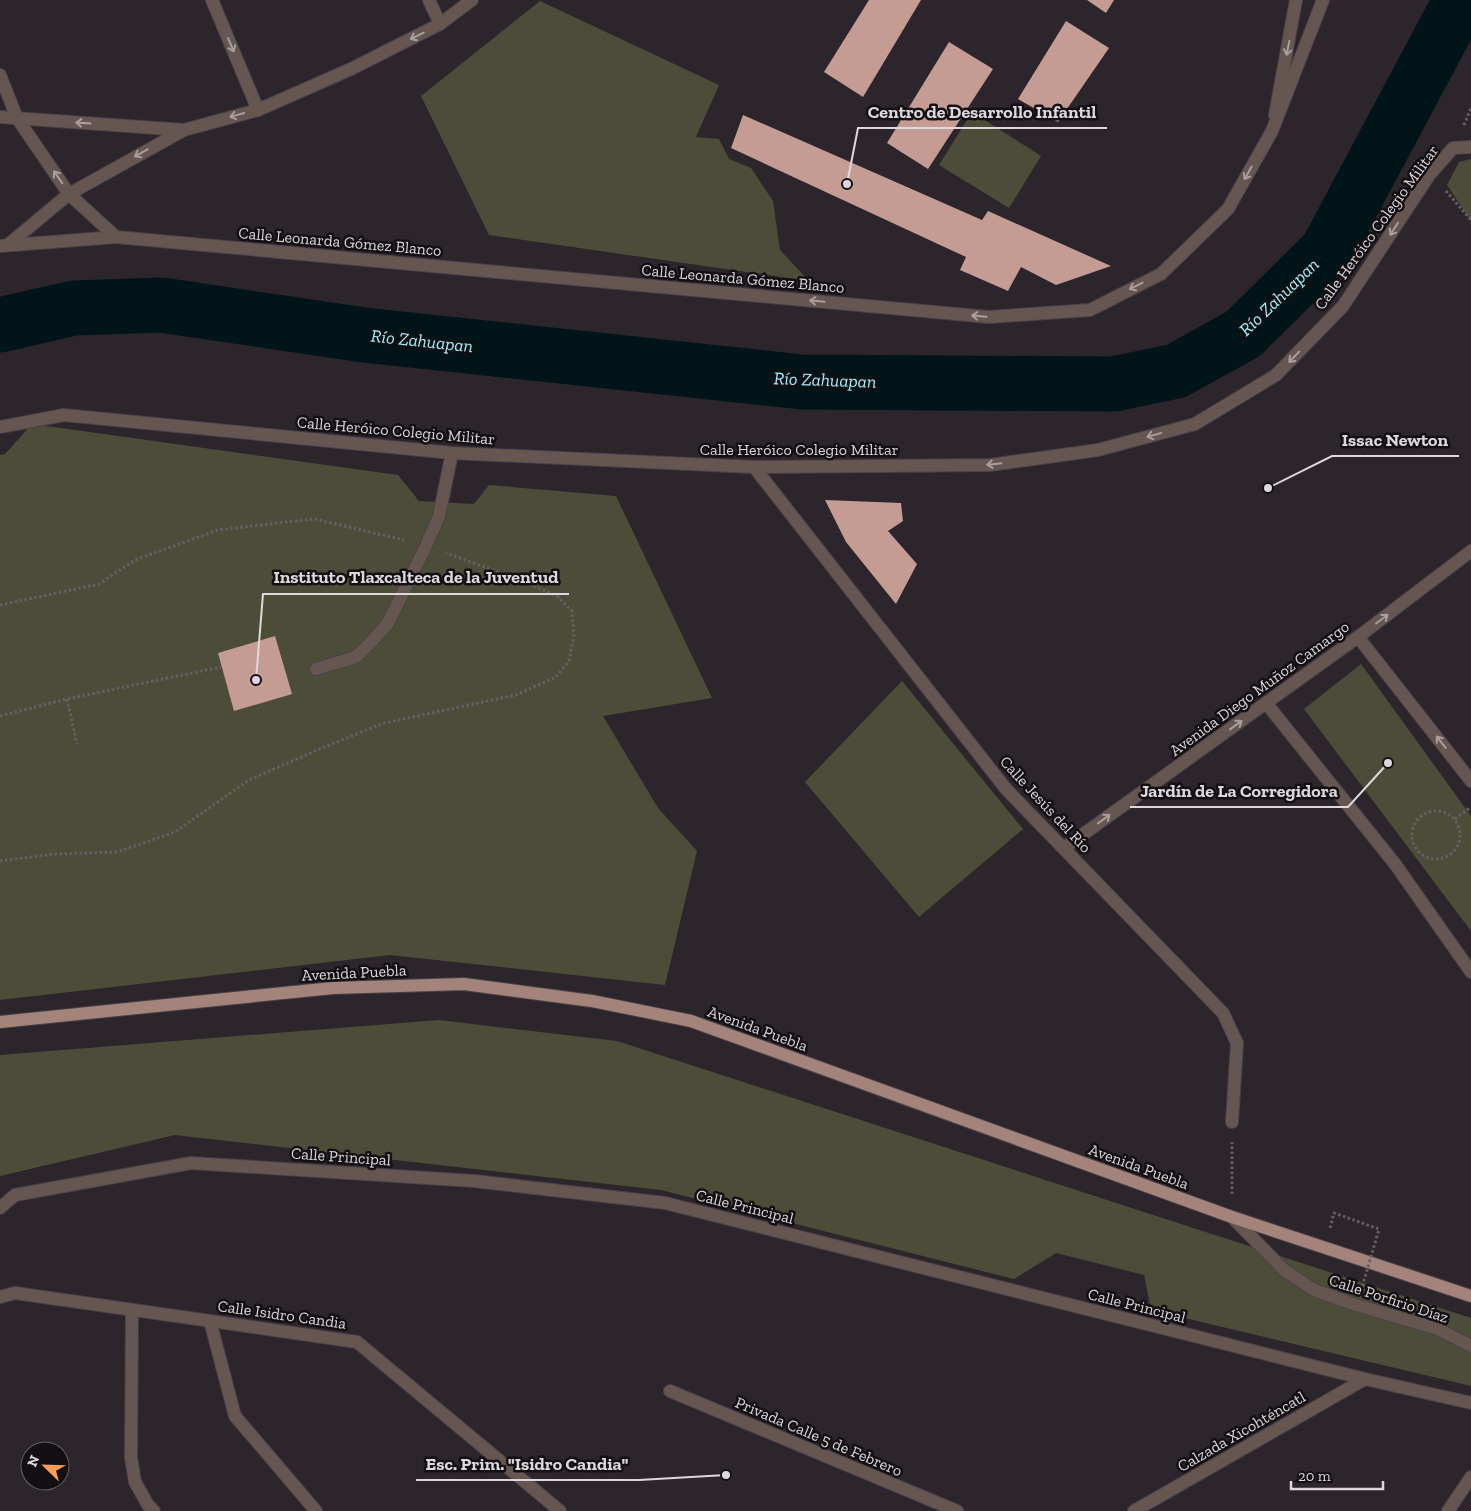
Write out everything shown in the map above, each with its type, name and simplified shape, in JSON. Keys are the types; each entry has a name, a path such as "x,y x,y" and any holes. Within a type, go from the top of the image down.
{"main road":[{"name":"Avenida Puebla","path":"0,1022 333,988 464,984 592,1001 691,1020 1232,1217 1471,1296"}],"street":[{"path":"212,0 258,110"},
{"path":"429,0 440,24"},
{"path":"5,245 69,194 184,130 258,110 351,68 440,24 472,0"},
{"name":"Calle Leonarda Gómez Blanco","path":"5,245 116,237 989,317 1090,310 1161,274 1228,209 1272,131 1296,0"},
{"path":"1272,131 1323,0"},
{"path":"0,75 17,118 69,194 116,237"},
{"path":"0,117 184,130"},
{"name":"Calle Heróico Colegio Militar","path":"0,427 64,415 452,453 754,467 990,465 1098,450 1195,424 1276,375 1343,306 1430,174 1453,148 1471,147"},
{"path":"316,669 356,657 388,623 439,516 452,453"},
{"name":"Calle Jesús del Río","path":"754,467 1006,789 1223,1013 1237,1042 1232,1122"},
{"name":"Avenida Diego Muñoz Camargo","path":"1064,848 1358,637 1471,550"},
{"path":"1358,637 1471,781"},
{"path":"1266,703 1395,864 1471,972"},
{"name":"Calle Principal","path":"0,1198 191,1163 474,1181 664,1203 1364,1379 1471,1403"},
{"path":"0,1208 14,1195"},
{"name":"Calle Porfirio Díaz","path":"1232,1217 1284,1270 1314,1290 1356,1305 1438,1329 1471,1346"},
{"name":"Calle Isidro Candia","path":"0,1297 15,1293 357,1342 560,1511"},
{"path":"132,1311 131,1457 135,1482 148,1505 154,1511"},
{"path":"210,1321 235,1416 316,1511"},
{"name":"Calzada Xicohténcatl","path":"1134,1511 1364,1379"},
{"name":"Privada Calle 5 de Febrero","path":"670,1391 957,1511"},
{"path":"1448,1511 1471,1477"}],"path":[{"path":"1430,174 1471,220"},
{"path":"0,605 99,584 136,560 218,530 314,519 426,546 515,578 557,596 572,611 574,636 569,661 556,677 516,695 384,723 326,746 249,780 174,832 117,852 54,854 0,861"},
{"path":"0,716 221,667"},
{"path":"67,700 77,744"},
{"path":"1455,819 1471,807"},
{"path":"1432,810 1441,811 1455,819 1459,826 1460,834 1455,849 1450,855 1435,860 1420,854 1415,848 1411,832 1413,824 1425,813 1432,810"},
{"path":"1232,1122 1232,1217"},
{"path":"1334,1213 1379,1229 1361,1291"}],"green space":[{"path":"540,1 719,85 696,137 719,139 729,159 751,168 773,201 780,250 809,281 489,235 421,96"},
{"path":"972,112 1041,156 1009,208 939,165"},
{"path":"1471,159 1471,221 1447,185 1459,162"},
{"path":"32,424 398,475 419,501 474,504 489,485 616,496 712,698 603,716 658,808 697,851 665,985 390,955 0,1000 0,455 5,454"},
{"path":"1361,664 1471,816 1471,931 1304,709"},
{"path":"902,681 1023,829 919,917 805,782"},
{"path":"439,1020 617,1041 1471,1318 1471,1386 1151,1310 1144,1275 1056,1253 1014,1279 661,1190 175,1135 0,1176 0,1055"}],"building":[{"path":"869,0 921,0 863,97 824,72"},
{"path":"1087,0 1114,0 1106,13"},
{"path":"1066,21 1109,48 1058,122 1018,99"},
{"path":"949,42 993,69 928,169 887,143"},
{"path":"743,115 982,220 988,211 1111,266 1056,285 1021,267 1008,291 960,270 966,257 731,148"},
{"path":"825,500 901,503 903,521 888,531 917,564 896,604 846,542"},
{"path":"275,636 292,694 234,711 218,653"}],"waterway":[{"name":"Río Zahuapan","path":"0,325 74,308 161,305 364,335 802,382 1114,384 1176,371 1243,334 1327,251 1461,0"}],"place":[{"name":"Centro de Desarrollo Infantil","path":"847,184"},
{"name":"Issac Newton","path":"1268,488"},
{"name":"Instituto Tlaxcalteca de la Juventud","path":"256,680"},
{"name":"Jardín de La Corregidora","path":"1388,763"},
{"name":"Esc. Prim. \"Isidro Candia\"","path":"726,1475"}]}
